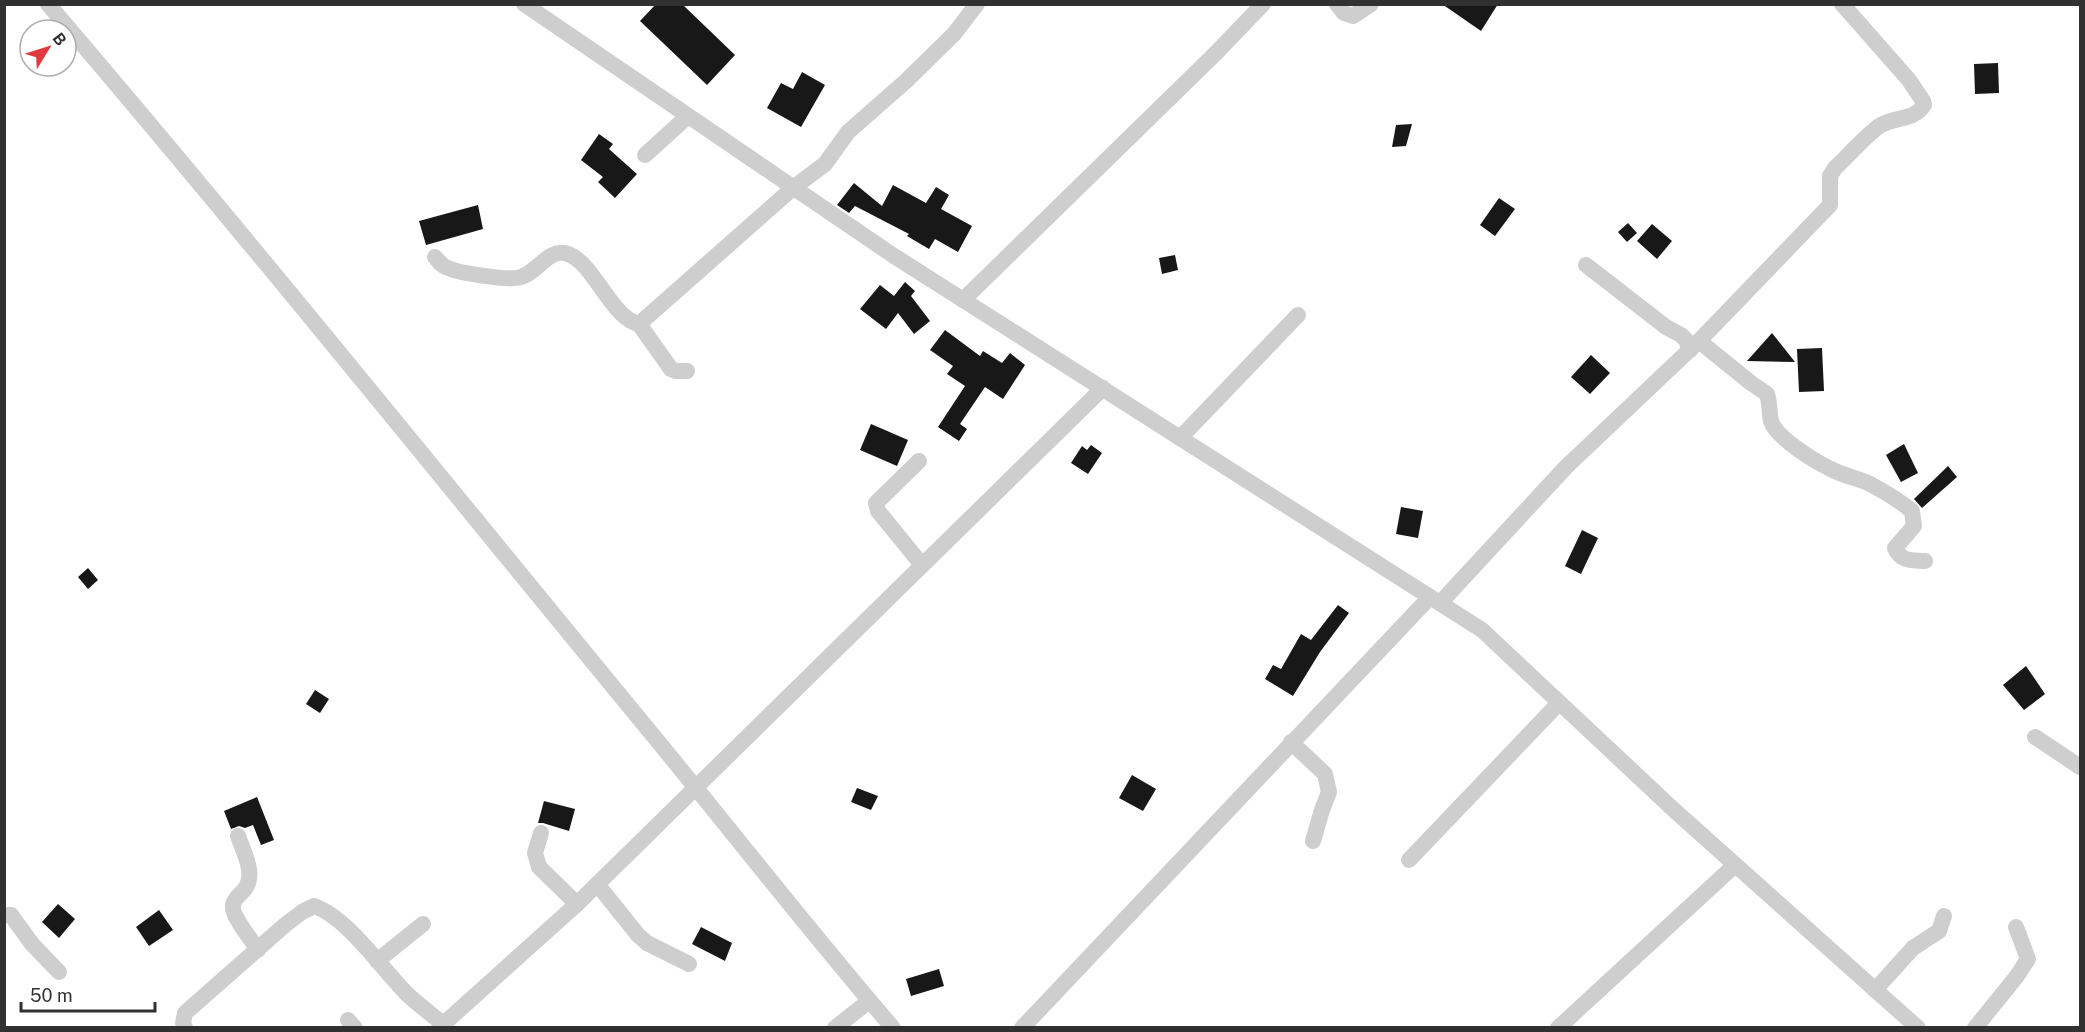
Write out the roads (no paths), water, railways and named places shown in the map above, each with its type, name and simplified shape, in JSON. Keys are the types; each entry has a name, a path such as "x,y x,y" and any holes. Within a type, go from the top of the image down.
{"street":[{"path":"48,4 167,144 893,1028"},
{"path":"524,4 894,256 1482,630 1735,865 1918,1028"},
{"path":"639,324 793,188 825,164 848,132 906,81 954,34 977,4"},
{"path":"963,300 1216,53 1263,4"},
{"path":"1337,4 1344,13 1353,16 1371,4"},
{"path":"1022,1028 1291,742 1566,467 1695,345 1830,206 1830,176 1835,168 1881,125 1911,116 1922,109 1924,105 1909,80 1842,4"},
{"path":"645,155 688,116"},
{"path":"435,257 444,266 456,271 507,279 520,278 532,272 550,256 560,253 568,254 581,262 627,318 639,324 672,369 687,371"},
{"path":"1586,265 1666,327 1767,394 1771,422 1801,451 1833,470 1882,491 1912,512 1914,526 1895,548 1903,560 1925,561"},
{"path":"1180,438 1298,315"},
{"path":"185,1028 183,1023 185,1013 293,919 314,906 326,910 346,927 441,1026 597,884 1102,388"},
{"path":"919,461 876,503 878,511 922,565"},
{"path":"1410,860 1559,703"},
{"path":"2035,737 2080,767"},
{"path":"1291,742 1325,774 1329,792 1313,841"},
{"path":"541,832 536,853 539,867 576,904"},
{"path":"238,836 250,875 246,888 232,906 234,914 258,950"},
{"path":"1558,1028 1735,865"},
{"path":"597,884 647,943 689,964"},
{"path":"4,915 11,915 32,944 58,972"},
{"path":"1875,990 1913,948 1939,931 1944,916"},
{"path":"377,961 423,924"},
{"path":"1975,1028 2028,959 2016,927"},
{"path":"835,1028 870,1000"}]}
